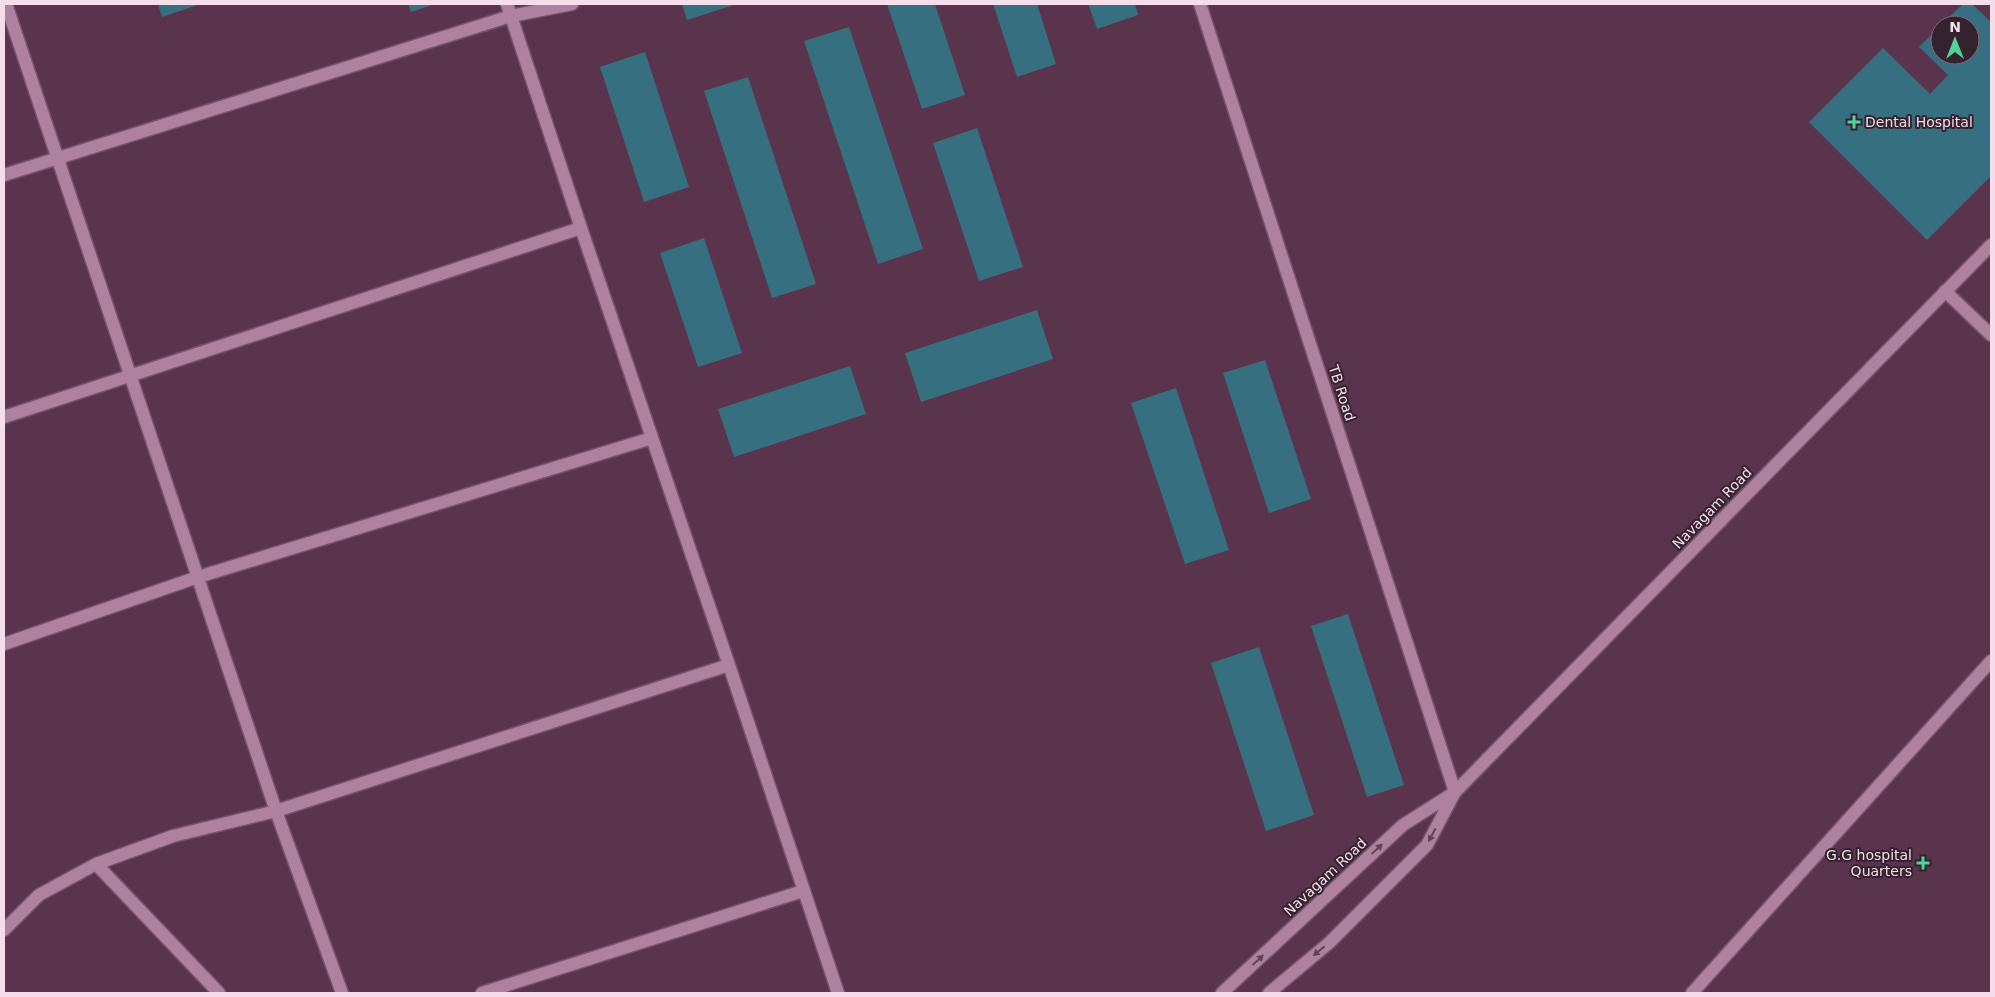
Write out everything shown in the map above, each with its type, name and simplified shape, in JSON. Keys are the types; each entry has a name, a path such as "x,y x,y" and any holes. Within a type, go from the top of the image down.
{"street":[{"path":"6,4 276,812 342,993"},
{"path":"4,175 509,10 572,4"},
{"name":"TB Road","path":"1200,4 1455,792"},
{"path":"509,10 580,228 729,665 802,891 838,993"},
{"path":"4,417 580,228"},
{"name":"Navagam Road","path":"1222,993 1402,825 1455,792 1991,246"},
{"path":"1945,291 1991,335"},
{"path":"4,644 198,577 652,438"},
{"path":"1692,993 1991,661"},
{"path":"4,930 39,895 96,864 172,836 276,812 729,665"},
{"name":"Navagam Road","path":"1269,993 1329,942 1427,845 1455,792"},
{"path":"96,864 219,993"},
{"path":"482,993 802,891"}],"building":[{"path":"158,4 201,4 162,17"},
{"path":"408,4 435,4 411,12"},
{"path":"682,4 737,4 687,20"},
{"path":"887,4 935,4 965,95 922,109"},
{"path":"993,4 1037,4 1056,64 1017,77"},
{"path":"1088,4 1135,4 1138,15 1097,29"},
{"path":"1963,4 1972,4 1991,22 1991,176 1927,240 1809,122 1883,48 1930,94 1948,75 1938,65 1980,65 1980,15 1951,15"},
{"path":"849,27 923,249 878,264 804,41"},
{"path":"1930,36 1930,58 1919,47"},
{"path":"645,52 689,187 644,202 600,67"},
{"path":"748,77 816,284 772,298 704,91"},
{"path":"977,128 1023,267 979,281 933,143"},
{"path":"704,238 742,353 698,367 660,253"},
{"path":"1037,310 1053,359 921,402 905,353"},
{"path":"1265,360 1311,499 1269,513 1223,373"},
{"path":"850,366 866,414 734,457 718,409"},
{"path":"1176,388 1229,550 1185,564 1131,403"},
{"path":"1348,614 1404,785 1367,797 1311,626"},
{"path":"1259,647 1314,815 1266,831 1211,663"}],"place":[{"name":"Dental Hospital","path":"1854,122"},
{"name":"G.G hospital Quarters","path":"1923,863"}]}
